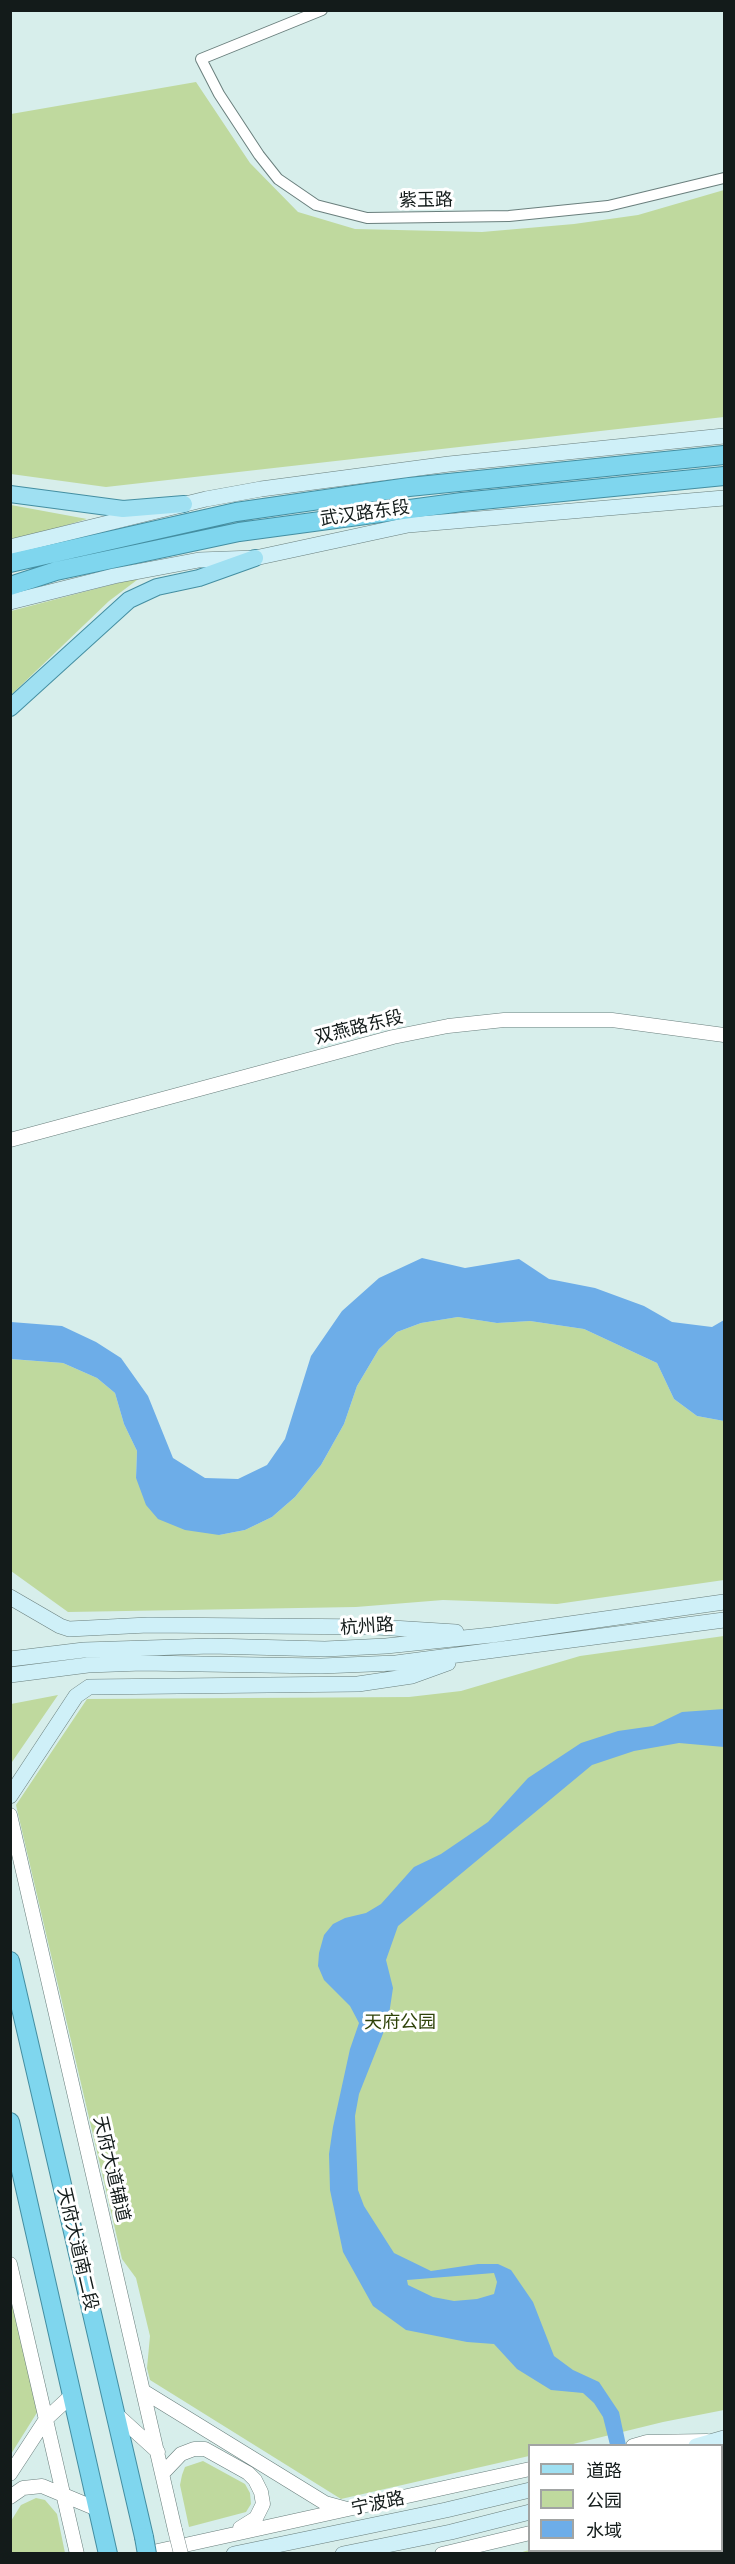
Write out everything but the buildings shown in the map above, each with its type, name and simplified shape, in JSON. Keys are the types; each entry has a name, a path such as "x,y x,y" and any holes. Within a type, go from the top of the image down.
{"highway":[{"name":"武汉路东段","path":"10,563 236,512 409,487 724,455"},
{"name":"武汉路东段","path":"10,586 119,557 250,530 462,502 724,476"},
{"name":"天府大道南二段","path":"10,1961 145,2548"},
{"name":"天府大道南二段","path":"10,2122 107,2547"}],"main road":[{"path":"10,547 184,504 360,475 724,436"},
{"path":"10,494 123,509 184,504"},
{"path":"10,708 129,600 157,587 199,578 255,558 408,525 724,498"},
{"path":"10,602 114,576 199,560 255,558"},
{"path":"10,1597 69,1629 148,1625 376,1627 492,1635"},
{"name":"杭州路","path":"10,1659 42,1653 107,1649 211,1646 349,1648 492,1635 724,1602"},
{"name":"杭州路","path":"10,1675 88,1665 142,1663 360,1665 474,1654 724,1620"},
{"path":"10,1796 76,1696 89,1687 318,1687 358,1684 412,1676 474,1654"},
{"path":"700,2444 718,2439"},
{"name":"宁波路","path":"234,2553 446,2510 528,2490"},
{"path":"343,2553 451,2532 528,2513"}],"street":[{"name":"紫玉路","path":"322,10 201,58 219,94 259,155 278,178 316,205 367,218 509,216 608,206 724,178"},
{"name":"双燕路东段","path":"10,1140 393,1037 448,1026 504,1020 612,1020 724,1035"},
{"name":"天府大道辅道","path":"10,1815 181,2553"},
{"path":"10,2264 77,2553"},
{"path":"143,2391 325,2503 349,2510"},
{"path":"10,2474 46,2420 72,2395"},
{"path":"115,2413 158,2452"},
{"path":"638,2444 718,2439"},
{"path":"162,2474 181,2454 194,2449 205,2449 255,2480 261,2492 263,2504 260,2511 256,2518 231,2533"},
{"name":"宁波路","path":"145,2548 349,2510 528,2469"},
{"path":"10,2497 23,2488 42,2486 97,2509"},
{"path":"442,2553 528,2534"}],"green space":[{"path":"196,82 250,163 298,212 355,229 482,232 574,224 638,215 724,190 724,417 106,487 11,474 11,114"},
{"path":"11,505 87,519 11,542"},
{"path":"141,577 109,601 11,695 11,611"},
{"path":"458,1317 497,1323 530,1321 584,1329 657,1363 674,1399 697,1416 724,1421 724,1580 557,1604 443,1600 356,1607 68,1612 11,1571 10,1359 63,1363 97,1378 115,1393 124,1424 137,1451 136,1478 219,1535 245,1530 272,1517 295,1497 321,1465 344,1424 357,1386 379,1349 397,1332 421,1323"},
{"name":"天府公园","path":"724,1636 724,2410 573,2444 528,2444 528,2456 341,2499 150,2380 147,2368 150,2336 136,2278 122,2259 16,1805 87,1699 409,1697 461,1691 580,1656"},
{"path":"58,1695 12,1762 11,1704"},
{"path":"10,2295 38,2411 11,2454 10,2454"},
{"path":"203,2461 245,2484 250,2493 251,2504 246,2512 189,2527 180,2485 182,2475 185,2467"},
{"path":"36,2498 45,2500 57,2514 65,2553 11,2553 11,2521 21,2505"},
{"path":"723,2504 724,2553 516,2554 528,2550 723,2552"}],"water":[{"path":"422,1258 465,1268 519,1259 549,1279 595,1288 644,1306 672,1322 712,1327 724,1320 724,1421 697,1416 674,1399 657,1363 584,1329 530,1321 497,1323 458,1317 421,1323 397,1332 379,1349 357,1386 344,1424 321,1465 295,1497 272,1517 245,1530 219,1535 185,1530 158,1519 146,1505 136,1478 137,1451 124,1424 115,1393 97,1378 63,1363 11,1359 11,1322 62,1326 96,1342 121,1358 148,1396 173,1458 205,1478 238,1479 267,1465 285,1439 311,1356 342,1311 379,1278"},
{"path":"724,1709 724,1747 679,1743 634,1751 592,1765 398,1926 386,1960 393,1988 388,2021 359,2094 355,2116 358,2190 364,2206 394,2253 431,2271 478,2264 498,2264 511,2270 533,2302 554,2356 573,2370 599,2382 619,2412 626,2444 610,2444 603,2417 594,2403 583,2393 551,2390 517,2369 494,2344 467,2342 406,2330 373,2306 343,2252 330,2190 329,2154 333,2127 350,2049 359,2023 350,2006 324,1980 318,1966 324,1935 333,1924 345,1918 366,1913 381,1904 414,1867 441,1854 488,1822 528,1778 581,1743 618,1731 653,1726 682,1712","holes":["494,2273 497,2282 494,2294 477,2299 454,2301 433,2297 408,2285 407,2280"]}]}
